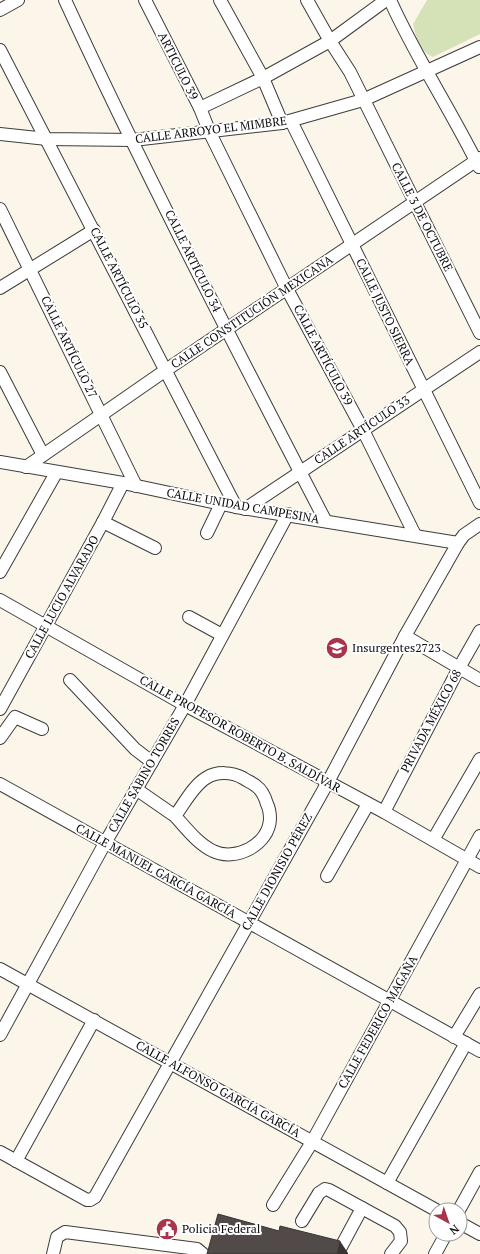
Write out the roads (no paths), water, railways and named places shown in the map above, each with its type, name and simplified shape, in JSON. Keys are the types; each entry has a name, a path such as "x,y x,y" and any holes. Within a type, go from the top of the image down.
{"street":[{"path":"0,10 18,0"},
{"name":"CALLE ARTÍCULO 34","path":"65,0 226,329 325,520"},
{"name":"ARTICULO 39","path":"145,0 200,108 210,133"},
{"name":"CALLE JUSTO SIERRA","path":"220,0 352,245 480,503"},
{"path":"307,0 330,42"},
{"name":"CALLE ARROYO EL MIMBRE","path":"200,108 263,78 330,42 386,0"},
{"path":"390,0 408,39 429,72 479,162"},
{"name":"CALLE 3 DE OCTUBRE","path":"330,42 350,72 480,334"},
{"name":"CALLE ARROYO EL MIMBRE","path":"0,134 47,139 133,140 210,133 286,122 363,100 429,72 480,47"},
{"name":"CALLE ARTÍCULO 35","path":"0,50 166,370 241,508"},
{"name":"CALLE ARTÍCULO 39","path":"210,133 287,289 363,430 415,535"},
{"name":"CALLE CONSTITUCIÓN MEXICANA","path":"26,467 226,329 414,203 479,162"},
{"name":"CALLE ARTÍCULO 27","path":"0,209 102,414 136,486"},
{"path":"0,288 94,230"},
{"name":"CALLE ARTÍCULO 33","path":"241,508 300,472 480,352"},
{"path":"0,372 43,455"},
{"name":"CALLE UNIDAD CAMPESINA","path":"0,462 56,473 123,483 241,508 288,514 458,543"},
{"path":"0,572 56,473"},
{"name":"CALLE LUCIO ALVARADO","path":"0,710 5,688 46,625 104,522 123,483"},
{"path":"207,533 221,504"},
{"name":"CALLE SABINO TORRES","path":"0,1034 105,843 185,705 288,514"},
{"path":"104,522 155,548"},
{"path":"458,543 464,534 480,524"},
{"name":"CALLE DIONISIO PÉREZ","path":"16,1161 87,1200 93,1199 328,782 405,636 458,543"},
{"name":"CALLE PROFESOR ROBERTO B. SALDÍVAR","path":"0,600 185,705 384,812 480,867"},
{"path":"189,617 222,635"},
{"name":"PRIVADA MÉXICO 68","path":"384,812 459,668 480,631"},
{"path":"405,636 480,680"},
{"path":"70,680 135,749 152,762"},
{"path":"0,738 16,717 42,729"},
{"path":"433,840 480,758"},
{"path":"136,789 175,816 202,844 213,851 224,854 239,853 253,847 262,840 268,829 270,819 265,796 257,786 236,774 228,773 206,778 200,783 175,816"},
{"name":"CALLE MANUEL GARCÍA GARCÍA","path":"0,784 480,1051"},
{"path":"327,876 368,804"},
{"name":"CALLE FEDERICO MAGAÑA","path":"273,1205 312,1142 480,836"},
{"name":"CALLE ALFONSO GARCÍA GARCÍA","path":"0,969 428,1206"},
{"path":"454,1037 480,994"},
{"path":"0,1152 16,1161 94,1020"},
{"path":"387,1183 466,1043"},
{"path":"463,1202 480,1172"},
{"path":"302,1221 319,1193 326,1189 395,1226 400,1232 401,1241 391,1254"},
{"path":"341,1247 362,1208"},
{"path":"468,1227 480,1234"},
{"path":"53,1254 57,1237 66,1232 146,1248 197,1249 203,1254"},
{"path":"435,1254 442,1242"}],"place":[{"name":"Insurgentes2723","path":"337,648"},
{"name":"Policia Federal","path":"167,1229"}]}
